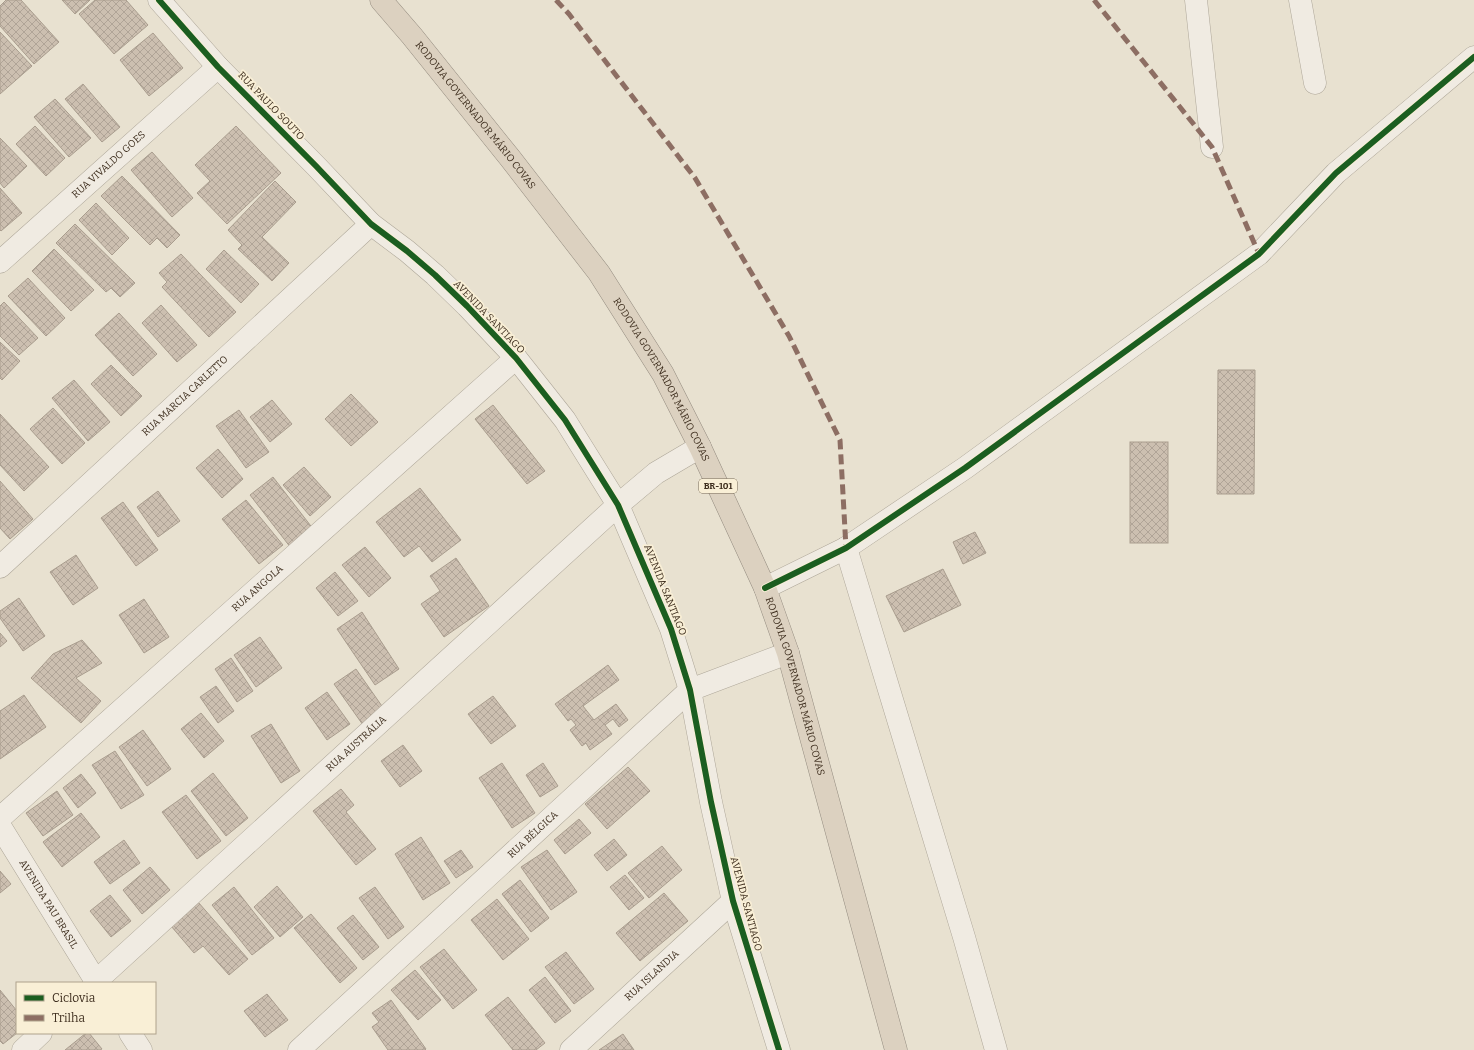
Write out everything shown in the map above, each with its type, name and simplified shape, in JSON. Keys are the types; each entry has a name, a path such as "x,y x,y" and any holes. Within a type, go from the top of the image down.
{"highway":[{"name":"RODOVIA GOVERNADOR MÁRIO COVAS","path":"381,0 412,36 505,152 599,273 663,374 700,447 765,588 788,653 896,1050"}],"street":[{"name":"RUA PAULO SOUTO","path":"159,0 218,67 371,224"},
{"path":"1196,0 1212,147"},
{"path":"1300,0 1315,83"},
{"path":"765,588 846,548 965,468 1259,254 1336,173 1474,57"},
{"name":"RUA VIVALDO GOES","path":"0,262 218,67"},
{"name":"AVENIDA SANTIAGO","path":"371,224 407,251 435,275 467,306 516,358 565,420 618,505 671,629 690,690 711,802 733,901 779,1050"},
{"name":"RUA MARCIA CARLETTO","path":"0,567 371,224"},
{"name":"RUA ANGOLA","path":"0,818 516,358"},
{"name":"RUA AUSTRÁLIA","path":"97,982 618,505 656,473 700,447"},
{"path":"846,548 964,937 996,1050"},
{"name":"RUA BÉLGICA","path":"299,1050 690,690 788,653"},
{"name":"AVENIDA PAU BRASIL","path":"0,826 95,982"},
{"name":"RUA ISLANDIA","path":"571,1050 733,901"},
{"path":"23,1050 40,1034"},
{"path":"131,1034 141,1050"}],"building":[{"path":"6,0 21,0 59,42 34,64 0,26 0,6"},
{"path":"62,0 90,0 75,14"},
{"path":"95,0 126,0 148,25 114,54 79,14"},
{"path":"0,32 32,66 0,94"},
{"path":"153,33 183,68 149,96 120,60"},
{"path":"83,84 120,127 102,142 65,99"},
{"path":"55,99 91,138 69,157 34,117"},
{"path":"35,126 65,158 46,176 16,144"},
{"path":"236,126 281,173 227,224 197,193 210,181 195,165"},
{"path":"0,138 27,166 4,188 0,183"},
{"path":"152,152 193,198 172,217 131,170"},
{"path":"122,176 180,235 167,248 157,238 150,245 101,196"},
{"path":"275,181 296,202 262,237 289,263 272,281 238,249 242,245 228,230"},
{"path":"0,188 22,213 1,231 0,230"},
{"path":"96,203 129,238 112,255 79,220"},
{"path":"75,224 135,283 120,297 111,288 106,292 56,243"},
{"path":"54,249 94,290 71,311 32,271"},
{"path":"224,250 259,284 241,303 206,269"},
{"path":"181,254 236,312 209,337 162,287 167,282 159,273"},
{"path":"28,278 65,318 46,336 8,296"},
{"path":"4,302 38,338 19,355 0,336 0,306"},
{"path":"161,305 197,345 177,362 142,323"},
{"path":"119,313 157,354 133,376 95,335"},
{"path":"0,342 20,361 2,380 0,378"},
{"path":"111,365 142,396 121,416 91,384"},
{"path":"1218,370 1255,370 1254,494 1217,494"},
{"path":"74,380 110,422 88,441 52,398"},
{"path":"351,394 378,422 351,446 325,419"},
{"path":"272,400 292,424 270,442 250,417"},
{"path":"493,405 545,471 527,484 475,419"},
{"path":"53,408 85,443 62,464 30,429"},
{"path":"239,410 269,452 246,468 216,426"},
{"path":"0,414 49,467 24,491 0,465"},
{"path":"1130,442 1168,442 1168,543 1130,543"},
{"path":"218,449 243,479 222,498 196,468"},
{"path":"304,467 331,497 310,516 283,485"},
{"path":"273,477 314,530 291,548 250,495"},
{"path":"0,481 33,519 10,539 0,528"},
{"path":"420,488 461,540 432,562 419,546 404,557 376,522"},
{"path":"158,491 180,521 158,537 137,507"},
{"path":"246,500 283,545 259,564 222,519"},
{"path":"123,502 158,550 136,566 101,518"},
{"path":"975,532 986,553 963,564 953,542"},
{"path":"365,547 391,578 369,597 342,565"},
{"path":"76,555 98,588 73,605 50,572"},
{"path":"456,558 489,606 444,637 421,604 440,591 430,576"},
{"path":"943,569 961,605 904,632 886,596"},
{"path":"335,572 358,601 338,616 316,588"},
{"path":"19,598 45,636 23,651 0,618 0,611"},
{"path":"144,599 169,637 144,653 119,615"},
{"path":"362,612 399,669 375,685 337,629"},
{"path":"0,633 7,641 0,647"},
{"path":"260,637 282,668 256,687 234,655"},
{"path":"82,640 102,663 76,678 101,701 81,723 31,678 53,654"},
{"path":"231,658 253,691 237,702 215,669"},
{"path":"608,665 619,680 583,706 594,720 616,704 628,720 619,727 613,719 605,725 612,734 590,750 586,743 582,746 570,730 576,725 571,719 568,721 555,704"},
{"path":"356,669 384,709 363,725 334,684"},
{"path":"216,686 234,711 218,723 200,697"},
{"path":"327,692 350,724 327,740 305,708"},
{"path":"24,695 46,727 0,759 0,711"},
{"path":"493,696 516,726 491,744 468,714"},
{"path":"201,713 224,741 204,758 181,729"},
{"path":"271,724 300,771 281,783 251,736"},
{"path":"143,730 171,769 147,786 119,747"},
{"path":"403,745 422,771 400,787 381,761"},
{"path":"115,751 144,795 121,809 92,765"},
{"path":"502,763 535,813 512,828 479,778"},
{"path":"543,763 558,786 540,797 526,775"},
{"path":"628,767 650,791 607,829 585,804"},
{"path":"213,773 248,818 226,836 191,791"},
{"path":"81,774 96,793 78,808 63,788"},
{"path":"341,789 354,805 346,812 376,849 356,865 313,811"},
{"path":"57,791 73,815 43,836 26,813"},
{"path":"186,795 221,841 197,859 162,812"},
{"path":"81,813 100,837 62,867 43,842"},
{"path":"579,819 591,833 565,854 554,840"},
{"path":"421,837 450,883 423,900 395,854"},
{"path":"614,839 627,855 607,871 594,855"},
{"path":"124,840 140,863 110,884 94,862"},
{"path":"662,846 682,870 649,898 628,873"},
{"path":"461,850 473,867 456,878 444,861"},
{"path":"547,850 577,892 551,910 521,867"},
{"path":"150,867 170,890 142,914 123,890"},
{"path":"0,871 11,884 0,893"},
{"path":"625,875 644,898 629,910 610,887"},
{"path":"520,880 549,918 531,932 502,894"},
{"path":"277,886 303,917 280,937 254,907"},
{"path":"234,887 274,938 252,955 212,905"},
{"path":"375,887 404,927 388,939 359,898"},
{"path":"664,893 688,921 640,961 616,933"},
{"path":"110,895 131,921 111,937 90,911"},
{"path":"497,899 529,939 503,960 471,920"},
{"path":"198,902 248,959 229,975 203,946 194,953 171,926"},
{"path":"311,914 357,968 340,983 294,928"},
{"path":"353,915 379,947 363,960 337,928"},
{"path":"444,949 477,990 453,1009 420,967"},
{"path":"566,952 594,989 574,1004 545,967"},
{"path":"415,970 441,1000 418,1020 391,990"},
{"path":"545,977 571,1011 555,1023 529,990"},
{"path":"0,990 16,1010 16,1034 3,1044 0,1041"},
{"path":"267,994 288,1020 265,1037 244,1011"},
{"path":"508,997 545,1043 536,1050 513,1050 485,1015"},
{"path":"391,1000 426,1049 425,1050 388,1050 372,1027 379,1022 372,1013"},
{"path":"85,1034 90,1034 102,1049 100,1050 65,1050"},
{"path":"623,1034 634,1050 599,1050"}],"marked path":[{"path":"556,0 569,14 695,178 789,336 840,440 846,548"},
{"path":"1094,0 1212,147 1259,254"}],"cycle path":[{"path":"159,0 218,67 371,224 407,251 435,275 467,306 516,358 565,420 618,505 671,629 690,690 711,802 733,901 779,1050"},
{"path":"765,588 846,548 965,468 1259,254 1336,173 1474,57"}]}
